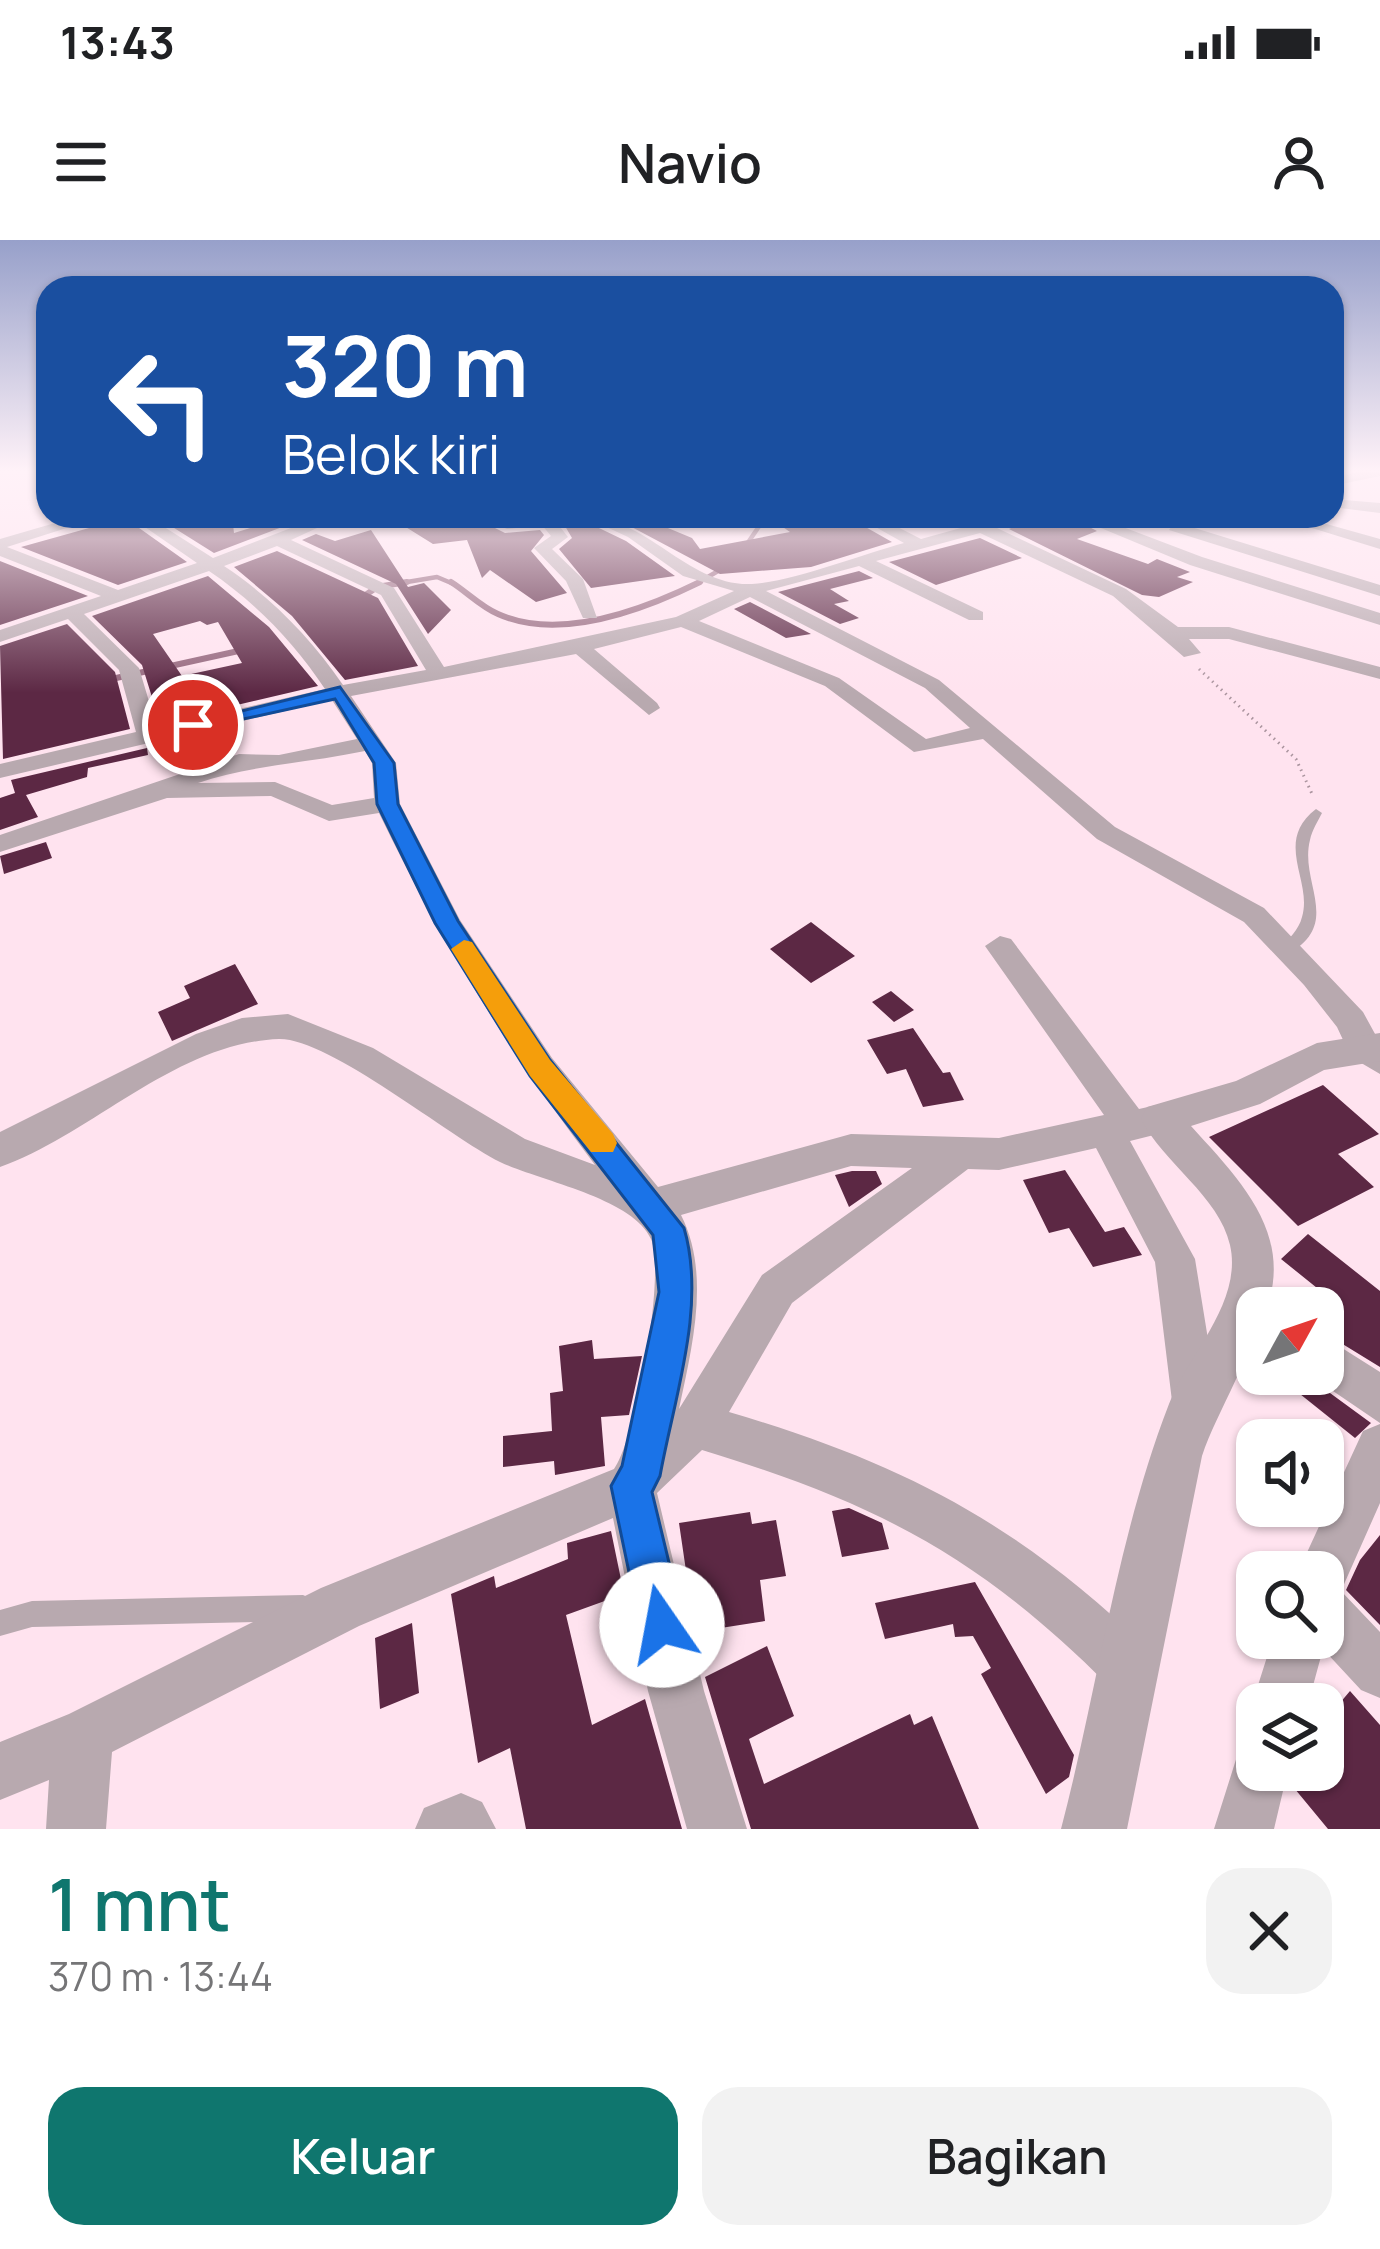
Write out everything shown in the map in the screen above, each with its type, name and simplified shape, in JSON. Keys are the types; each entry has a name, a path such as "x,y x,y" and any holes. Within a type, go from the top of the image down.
{"street":[{"path":"177,544 260,599 340,692 384,763 387,804 421,879 540,1068 654,1205 674,1243 676,1292 635,1481 676,1691 717,1829"},
{"path":"0,636 268,544"},
{"path":"287,544 321,555 375,584 438,673"},
{"path":"549,544 542,548 574,580 590,614"},
{"path":"649,544 696,576 750,590 918,674 992,730 1106,833 1225,896 1288,949 1374,1052"},
{"path":"0,771 340,692 580,647 683,621 750,590 923,544"},
{"path":"1016,544 1108,588 1176,633 1191,653"},
{"path":"1153,544 1380,619"},
{"path":"1233,544 1380,590"},
{"path":"0,547 117,596"},
{"path":"862,562 976,616"},
{"path":"1314,598 1380,570"},
{"path":"72,613 131,673 148,734"},
{"path":"683,621 832,682 922,746 992,730"},
{"path":"1176,633 1229,633 1380,673"},
{"path":"580,647 649,708"},
{"path":"0,844 155,794 215,767 247,759 279,761 372,742"},
{"path":"155,794 274,789 329,813 387,804"},
{"path":"1000,946 1132,1125 1252,1242 1253,1287"},
{"path":"0,1151 208,1043 242,1031 288,1026 362,1058 512,1150 654,1205 851,1150 999,1154 1132,1125 1247,1093 1317,1058 1374,1052"},
{"path":"1132,1125 1175,1259 1195,1401"},
{"path":"0,1771 86,1735 340,1607 635,1481 695,1425 777,1289 957,1156"},
{"path":"1094,1829 1162,1500 1195,1401 1236,1332"},
{"path":"1344,1373 1380,1400"},
{"path":"695,1425 866,1480 920,1509 1006,1558 1127,1666"},
{"path":"1334,1551 1378,1458"},
{"path":"1344,1632 1380,1671"},
{"path":"76,1829 76,1789 86,1735"},
{"path":"445,1829 461,1823 466,1829"}],"lane":[{"path":"1288,949 1307,932 1314,907 1303,840 1316,813"},
{"path":"0,1623 32,1614 340,1607"}],"path":[{"path":"1191,653 1201,673 1230,704 1303,768 1316,813"}],"building":[{"path":"162,544 187,562 118,585 21,547"},
{"path":"200,544 237,544 214,553"},
{"path":"311,544 380,544 408,587 424,583 451,610 428,634 396,584"},
{"path":"469,544 537,544 531,551 567,593 536,602 490,570 482,578"},
{"path":"565,544 630,544 675,576 591,588 559,549"},
{"path":"664,544 696,544 700,549 726,544 885,544 811,567 720,574"},
{"path":"957,544 993,544 1022,558 936,585 889,562"},
{"path":"1040,544 1092,544 1148,564 1157,559 1190,572 1177,577 1193,582 1159,597 1142,595"},
{"path":"277,551 378,598 418,666 345,680 292,616 234,567"},
{"path":"0,561 88,596 0,625"},
{"path":"859,571 873,578 830,589 849,601 834,604 859,618 840,624 778,592"},
{"path":"208,576 269,627 318,686 160,723 142,665 92,616","holes":["200,621 207,625 218,622 242,663 182,676 153,634"]},
{"path":"750,602 811,634 786,638 734,609"},
{"path":"67,624 115,672 130,729 3,759 0,646"},
{"path":"147,748 148,755 88,768 87,777 26,795 38,817 0,830 0,798 15,793 11,780"},
{"path":"46,842 52,858 4,874 0,856"},
{"path":"811,922 855,956 811,983 770,949"},
{"path":"235,964 258,1004 172,1041 158,1012 190,998 184,986"},
{"path":"891,991 914,1010 894,1022 872,1002"},
{"path":"913,1028 943,1073 950,1072 964,1100 923,1107 906,1069 887,1074 867,1040"},
{"path":"1323,1085 1379,1134 1338,1154 1374,1187 1298,1226 1209,1137"},
{"path":"1065,1170 1105,1232 1124,1227 1142,1255 1093,1267 1069,1228 1049,1233 1023,1180"},
{"path":"876,1171 882,1184 849,1207 835,1175"},
{"path":"1308,1234 1380,1291 1380,1367 1344,1345 1344,1287 1316,1287 1281,1259"},
{"path":"592,1340 594,1359 642,1356 629,1415 601,1417 605,1466 555,1475 554,1461 503,1467 503,1436 552,1431 550,1393 563,1391 559,1346"},
{"path":"1301,1395 1333,1395 1371,1423 1355,1438 1344,1429 1344,1419 1331,1419"},
{"path":"849,1508 882,1523 889,1549 842,1557 832,1511"},
{"path":"750,1512 752,1524 776,1520 786,1576 760,1580 765,1621 695,1632 679,1523"},
{"path":"611,1531 624,1594 566,1615 592,1725 645,1699 682,1829 526,1829 510,1748 478,1763 451,1594 494,1576 496,1588 568,1559 567,1543"},
{"path":"1380,1535 1380,1625 1346,1590 1360,1560"},
{"path":"975,1582 1074,1755 1069,1777 1046,1794 981,1674 991,1668 973,1636 955,1637 953,1624 885,1639 875,1603"},
{"path":"412,1623 419,1693 380,1709 375,1638"},
{"path":"767,1646 794,1716 749,1739 764,1784 910,1714 914,1725 932,1716 979,1829 751,1829 705,1677"},
{"path":"1350,1691 1380,1725 1380,1829 1328,1829 1297,1791 1344,1791 1344,1698"}],"waterway":[{"path":"696,584 725,567"},
{"path":"357,601 377,587 437,577 454,584"},
{"path":"454,584 498,614 548,625 627,612 696,584"},
{"path":"107,680 243,650"}],"slow traffic":[{"path":"464,949 540,1068 602,1143"}],"route":[{"path":"193,725 340,692 384,763 387,804 447,923 540,1068 668,1228 677,1261 676,1292 640,1476 631,1486 662,1625"}]}
